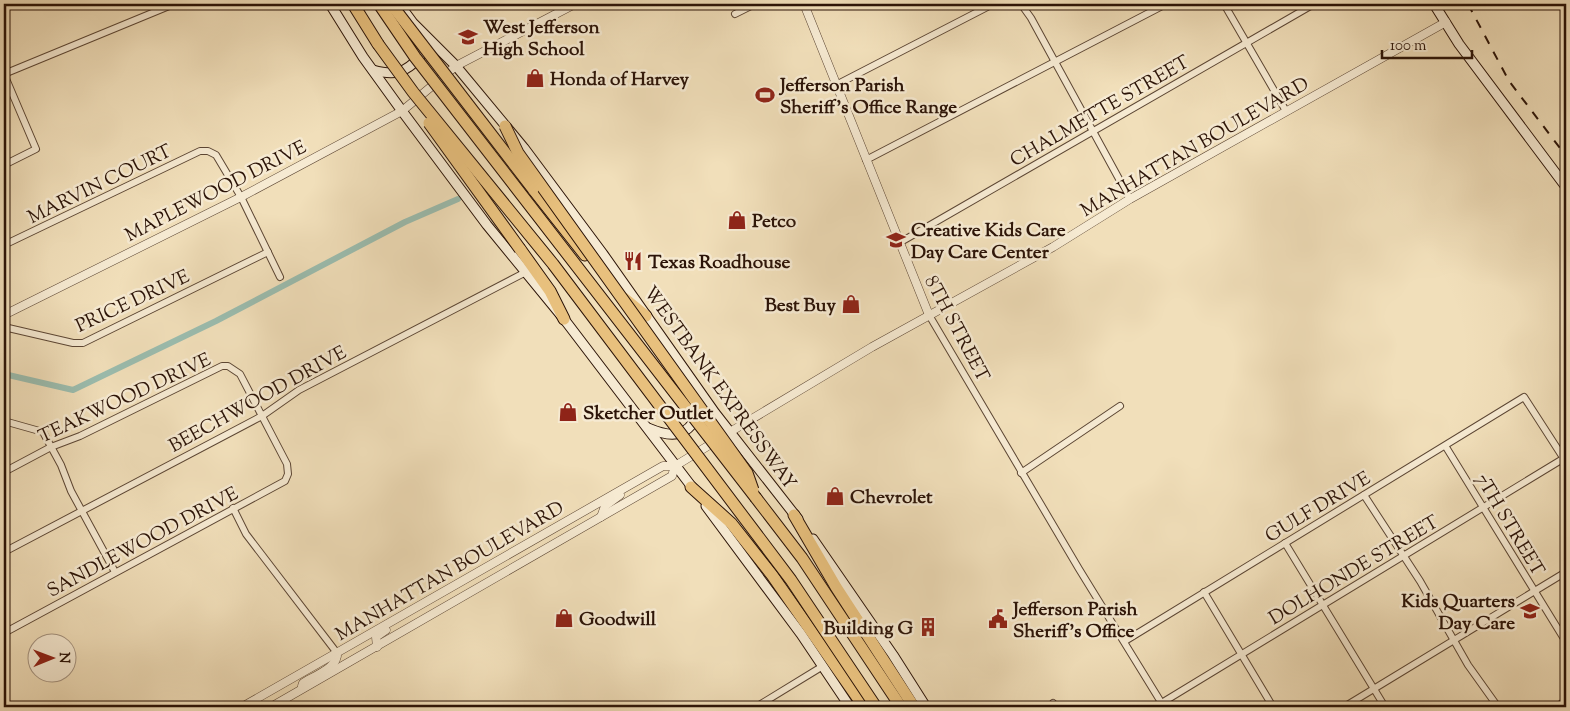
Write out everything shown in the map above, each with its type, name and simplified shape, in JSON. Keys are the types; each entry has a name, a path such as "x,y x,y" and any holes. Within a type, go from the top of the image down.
{"highway":[{"path":"352,4 412,92 553,264 790,580 876,707"},
{"name":"WESTBANK EXPRESSWAY","path":"378,4 415,57 802,558 902,707"},
{"path":"390,4 606,282 646,316"},
{"path":"378,44 394,75 530,270 550,291 564,319"},
{"path":"505,126 518,153 747,473 756,498"},
{"path":"691,486 731,524 818,638 864,707"},
{"path":"794,515 836,587 914,707"}],"main road":[{"path":"330,4 402,111 487,225 530,270"},
{"name":"WESTBANK EXPRESSWAY","path":"399,4 420,30 456,66 552,184 730,432 824,553 926,707"},
{"path":"1434,4 1464,51 1566,187"},
{"path":"373,70 383,73 403,72 410,67 420,56 422,47 420,30"},
{"path":"564,319 741,551 850,707"},
{"path":"648,428 671,436 686,431 696,417 702,394"}],"street":[{"path":"4,165 36,149 4,74 174,4"},
{"name":"MAPLEWOOD DRIVE","path":"4,315 241,197 402,111 456,66 575,4"},
{"path":"735,14 755,4"},
{"name":"8TH STREET","path":"804,4 928,315 1079,570 1125,641 1163,705"},
{"path":"836,84 993,4"},
{"path":"1021,4 1130,199"},
{"path":"866,160 1166,4"},
{"path":"1224,4 1286,111"},
{"name":"CHALMETTE STREET","path":"898,243 1314,4"},
{"name":"MANHATTAN BOULEVARD","path":"242,707 663,466 675,466 928,315 1053,247 1130,199 1446,22"},
{"name":"MARVIN COURT","path":"4,245 200,151 208,151 216,155 241,197"},
{"path":"241,197 280,277"},
{"name":"PRICE DRIVE","path":"4,327 73,343 83,343 268,252"},
{"name":"BEECHWOOD DRIVE","path":"4,552 262,416 299,390 530,270"},
{"name":"TEAKWOOD DRIVE","path":"4,472 51,447 80,436 222,366 232,367 240,374 262,416"},
{"name":"GULF DRIVE","path":"1125,641 1524,398 1566,459"},
{"path":"1022,472 1120,406"},
{"name":"SANDLEWOOD DRIVE","path":"4,633 285,481 288,471 287,464 262,416"},
{"path":"4,421 40,430 51,447 81,510 115,572"},
{"name":"7TH STREET","path":"1446,446 1566,642"},
{"name":"DOLHONDE STREET","path":"1155,707 1163,705 1241,654 1566,459"},
{"name":"MANHATTAN BOULEVARD","path":"271,707 672,476 675,466"},
{"path":"601,517 605,506 619,497 620,491"},
{"path":"1364,495 1420,581 1453,641 1498,707"},
{"path":"233,508 246,534 338,652 338,658 334,663 304,683 300,690"},
{"path":"1285,543 1373,689 1386,707"},
{"path":"1344,707 1566,572"},
{"path":"1204,592 1273,707"},
{"path":"376,647 378,635 407,618 415,608"},
{"path":"756,707 823,666"},
{"path":"250,707 263,699 265,694"},
{"path":"1557,707 1566,700"}],"waterway":[{"path":"4,374 73,390 216,321 405,222 458,199"}],"railway":[{"path":"1468,4 1509,81 1566,156"}],"place":[{"name":"West Jefferson High School","path":"468,37"},
{"name":"Honda of Harvey","path":"535,78"},
{"name":"Jefferson Parish Sheriff's Office Range","path":"765,95"},
{"name":"Petco","path":"737,220"},
{"name":"Creative Kids Care Day Care Center","path":"896,240"},
{"name":"Texas Roadhouse","path":"633,261"},
{"name":"Best Buy","path":"851,304"},
{"name":"Sketcher Outlet","path":"568,412"},
{"name":"Chevrolet","path":"835,496"},
{"name":"Kids Quarters Day Care","path":"1530,611"},
{"name":"Goodwill","path":"564,618"},
{"name":"Jefferson Parish Sheriff's Office","path":"998,619"},
{"name":"Building G","path":"928,627"}]}
